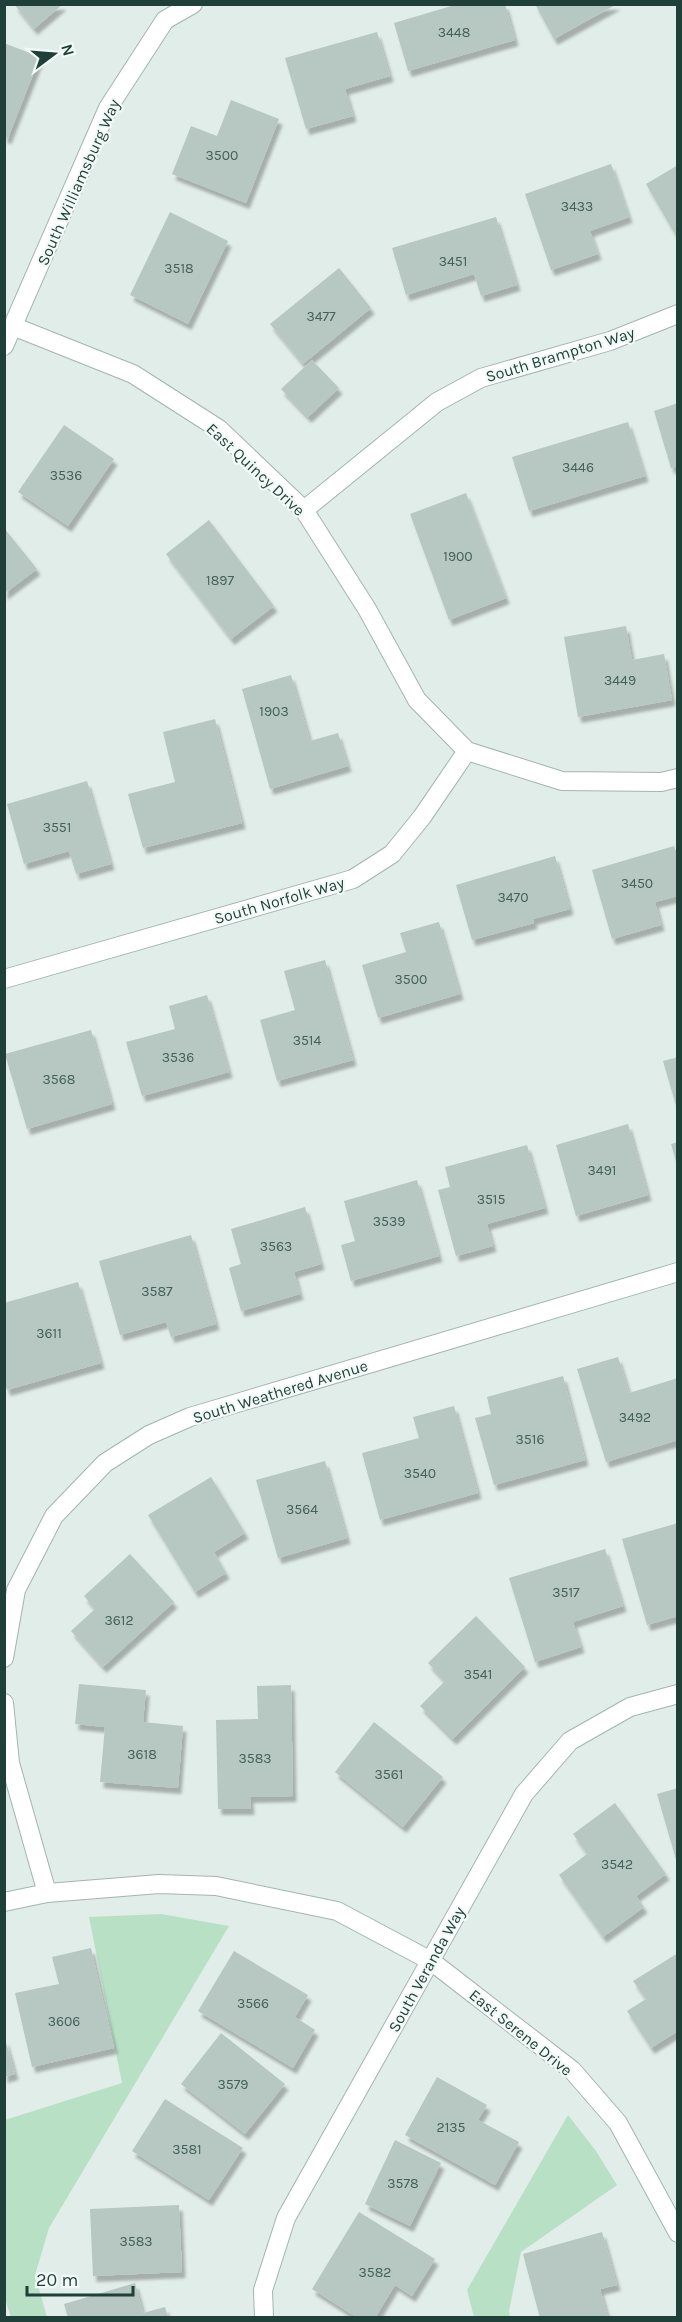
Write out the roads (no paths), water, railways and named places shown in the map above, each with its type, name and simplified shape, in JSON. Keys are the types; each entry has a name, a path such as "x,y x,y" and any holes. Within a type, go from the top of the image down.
{"street":[{"name":"South Williamsburg Way","path":"4,346 15,327 108,108 165,21 193,4"},
{"name":"South Brampton Way","path":"304,510 437,402 481,378 610,341 678,314"},
{"name":"East Quincy Drive","path":"15,327 133,374 219,429 304,510 367,609 417,700 467,751"},
{"path":"467,751 562,781 661,782 678,778"},
{"name":"South Norfolk Way","path":"4,979 353,879 392,854 422,817 467,751"},
{"name":"South Weathered Avenue","path":"4,1658 10,1588 54,1516 105,1463 149,1435 190,1417 678,1272"},
{"name":"South Veranda Way","path":"264,2318 263,2290 286,2218 524,1794 570,1741 630,1707 678,1694"},
{"path":"4,1703 10,1763 47,1893"},
{"name":"East Serene Drive","path":"4,1902 47,1893 159,1884 216,1886 337,1911 431,1961 572,2070 618,2123 678,2233"}]}
